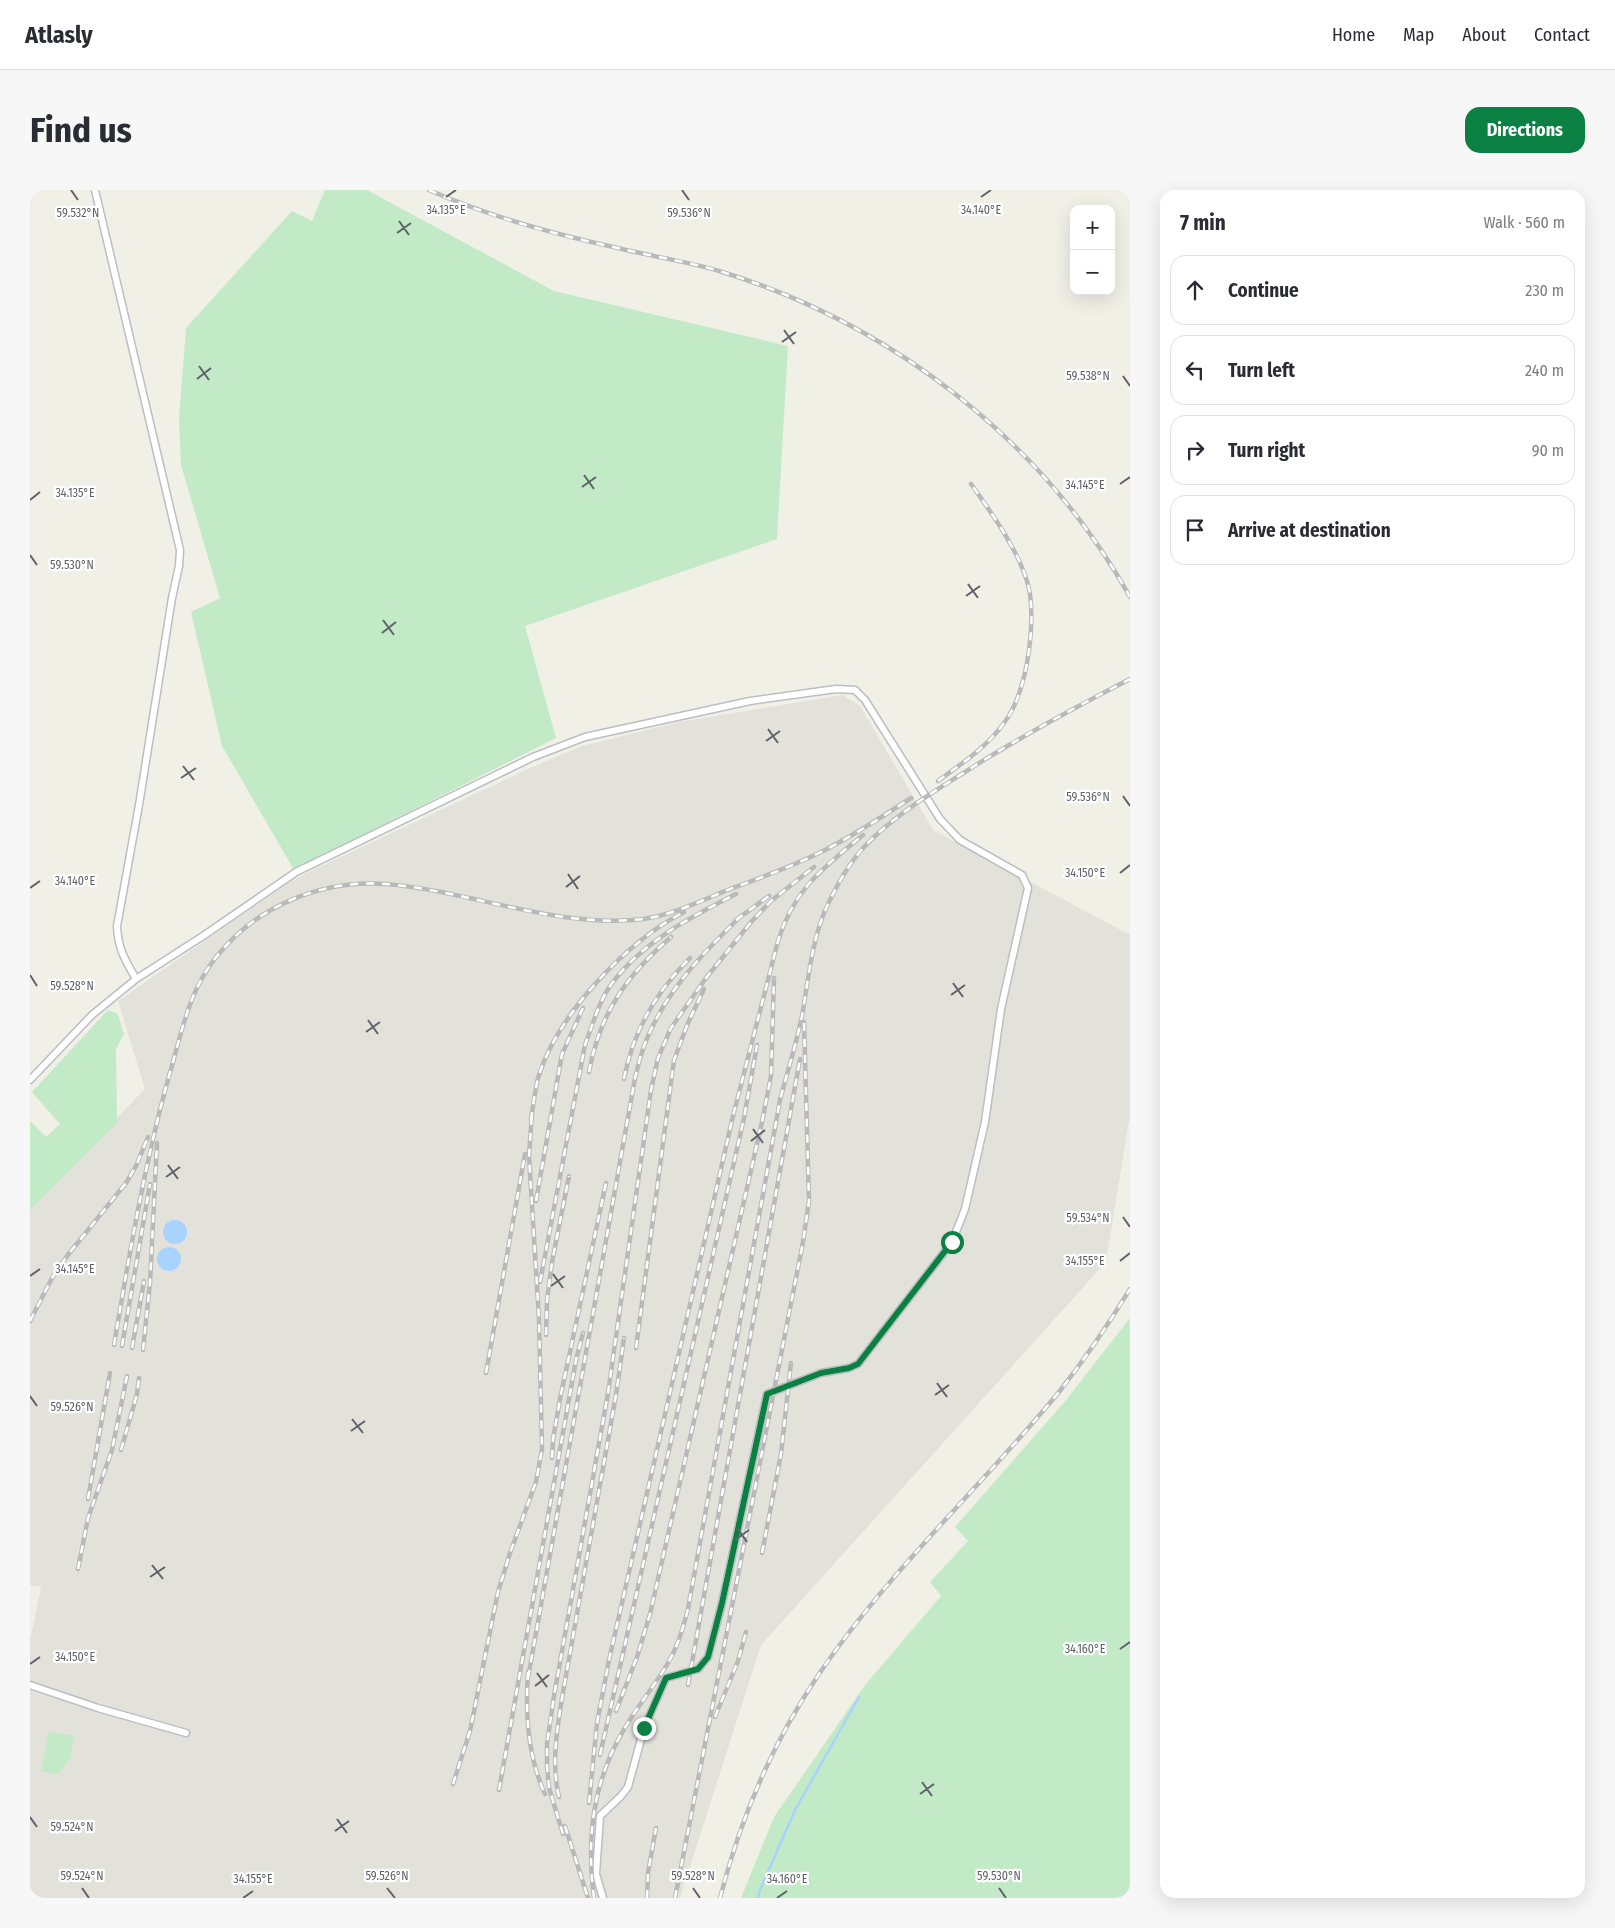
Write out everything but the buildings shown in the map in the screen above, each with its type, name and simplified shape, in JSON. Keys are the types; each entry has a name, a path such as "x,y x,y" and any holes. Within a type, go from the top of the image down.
{"street":[{"path":"95,190 180,550 179,566 172,598 118,926 121,954 136,980"},
{"path":"30,1080 92,1015 136,980 296,872 533,757 585,737 750,701 836,689 855,690 865,700 940,819 960,840 1022,875 1028,888 1002,1009 985,1122 965,1209 952,1242 858,1364 849,1368 821,1373 767,1394 722,1603 708,1657 698,1669 666,1678 644,1728 628,1787 600,1816 596,1874 603,1898"},
{"path":"30,1686 186,1733"}],"shaded area":[{"path":"843,695 860,706 933,830 1130,935 1130,1114 1106,1262 761,1645 680,1898 30,1898 30,1641 41,1587 30,1585 30,1206 145,1089 118,1001 294,879 530,768 582,746 679,722"}],"green space":[{"path":"325,190 367,190 554,291 788,346 777,539 525,626 556,738 294,870 222,746 191,612 220,598 181,465 179,418 186,328 292,211 312,221"},
{"path":"108,1010 118,1014 124,1034 116,1049 117,1123 30,1210 30,1121 46,1137 60,1124 32,1092"},
{"path":"1130,1318 1130,1898 741,1898 774,1817 865,1685 941,1596 930,1582 968,1541 955,1527 1066,1400"},
{"path":"49,1732 74,1736 70,1758 58,1774 41,1771"}],"water":[{"path":"175,1220 183,1224 187,1232 183,1240 175,1244 167,1240 163,1232 167,1224"},
{"path":"169,1247 177,1251 181,1259 177,1267 169,1271 161,1267 157,1259 161,1251"}],"waterway":[{"path":"758,1898 795,1810 859,1697"}],"railway":[{"path":"429,190 498,217 546,231 716,270 780,292 841,321 900,355 955,394 1006,438 1053,487 1094,540 1130,597"},
{"path":"938,781 982,747 1009,716 1021,687 1030,646 1031,611 1027,580 1006,536 971,484"},
{"path":"594,1898 591,1853 592,1831 599,1788 615,1746 626,1726 672,1657 688,1609 780,1100 800,1027 813,951 824,913 832,895 859,853 876,835 901,815 939,788 1005,747 1130,679"},
{"path":"114,1345 147,1167 163,1097 189,1006 208,968 233,938 251,923 292,899 338,886 362,884 386,884 418,888 578,919 610,921 643,919 685,908 786,868 833,846 911,798"},
{"path":"589,1803 597,1723 609,1660 733,1116 778,941 792,907 801,893 823,869 863,835"},
{"path":"563,1834 549,1788 547,1744 608,1393 651,1090 658,1058 671,1028 706,978 752,921 771,901 814,867"},
{"path":"540,1282 585,1045 604,996 625,967 654,942 685,921 736,894"},
{"path":"736,920 769,896"},
{"path":"531,1120 538,1078 547,1054 577,1006 617,961 662,925 684,912"},
{"path":"528,1678 635,1078 640,1060 654,1023 675,989 713,944 741,916"},
{"path":"589,1072 600,1031 617,997 641,966 671,937"},
{"path":"624,1079 633,1045 648,1013 667,984 690,958"},
{"path":"616,1711 637,1657 650,1614 762,1122 771,1076 774,978"},
{"path":"636,1348 674,1060 688,1023 704,989"},
{"path":"536,1201 562,1054 583,1008"},
{"path":"675,1898 803,1242 809,1201 804,1022"},
{"path":"600,1755 744,1118 757,1045"},
{"path":"688,1685 800,1059"},
{"path":"453,1784 470,1731 498,1592 536,1482 542,1449 539,1319 529,1156 532,1113"},
{"path":"30,1321 52,1278 67,1256 126,1183 136,1166 148,1137"},
{"path":"143,1350 150,1283 157,1143"},
{"path":"486,1373 525,1154"},
{"path":"546,1335 547,1300 552,1262 569,1176"},
{"path":"552,1458 553,1439 561,1394 606,1183"},
{"path":"122,1346 150,1184"},
{"path":"132,1348 144,1281"},
{"path":"720,1898 737,1840 759,1783 786,1729 817,1677 844,1639 903,1567 1029,1428 1059,1392 1096,1342 1130,1289"},
{"path":"499,1790 576,1360 583,1333"},
{"path":"559,1797 555,1772 558,1722 616,1395 624,1338"},
{"path":"762,1553 781,1454 791,1363"},
{"path":"88,1499 110,1373"},
{"path":"78,1569 88,1518 112,1450 127,1376"},
{"path":"121,1450 137,1394 139,1378"},
{"path":"715,1717 738,1661 746,1632"},
{"path":"528,1672 527,1703 531,1750 545,1794"},
{"path":"565,1826 588,1898"},
{"path":"647,1898 648,1873 656,1828"}],"route":[{"path":"644,1728 666,1678 698,1669 708,1657 722,1603 767,1394 821,1373 849,1368 858,1364 952,1242"}]}
